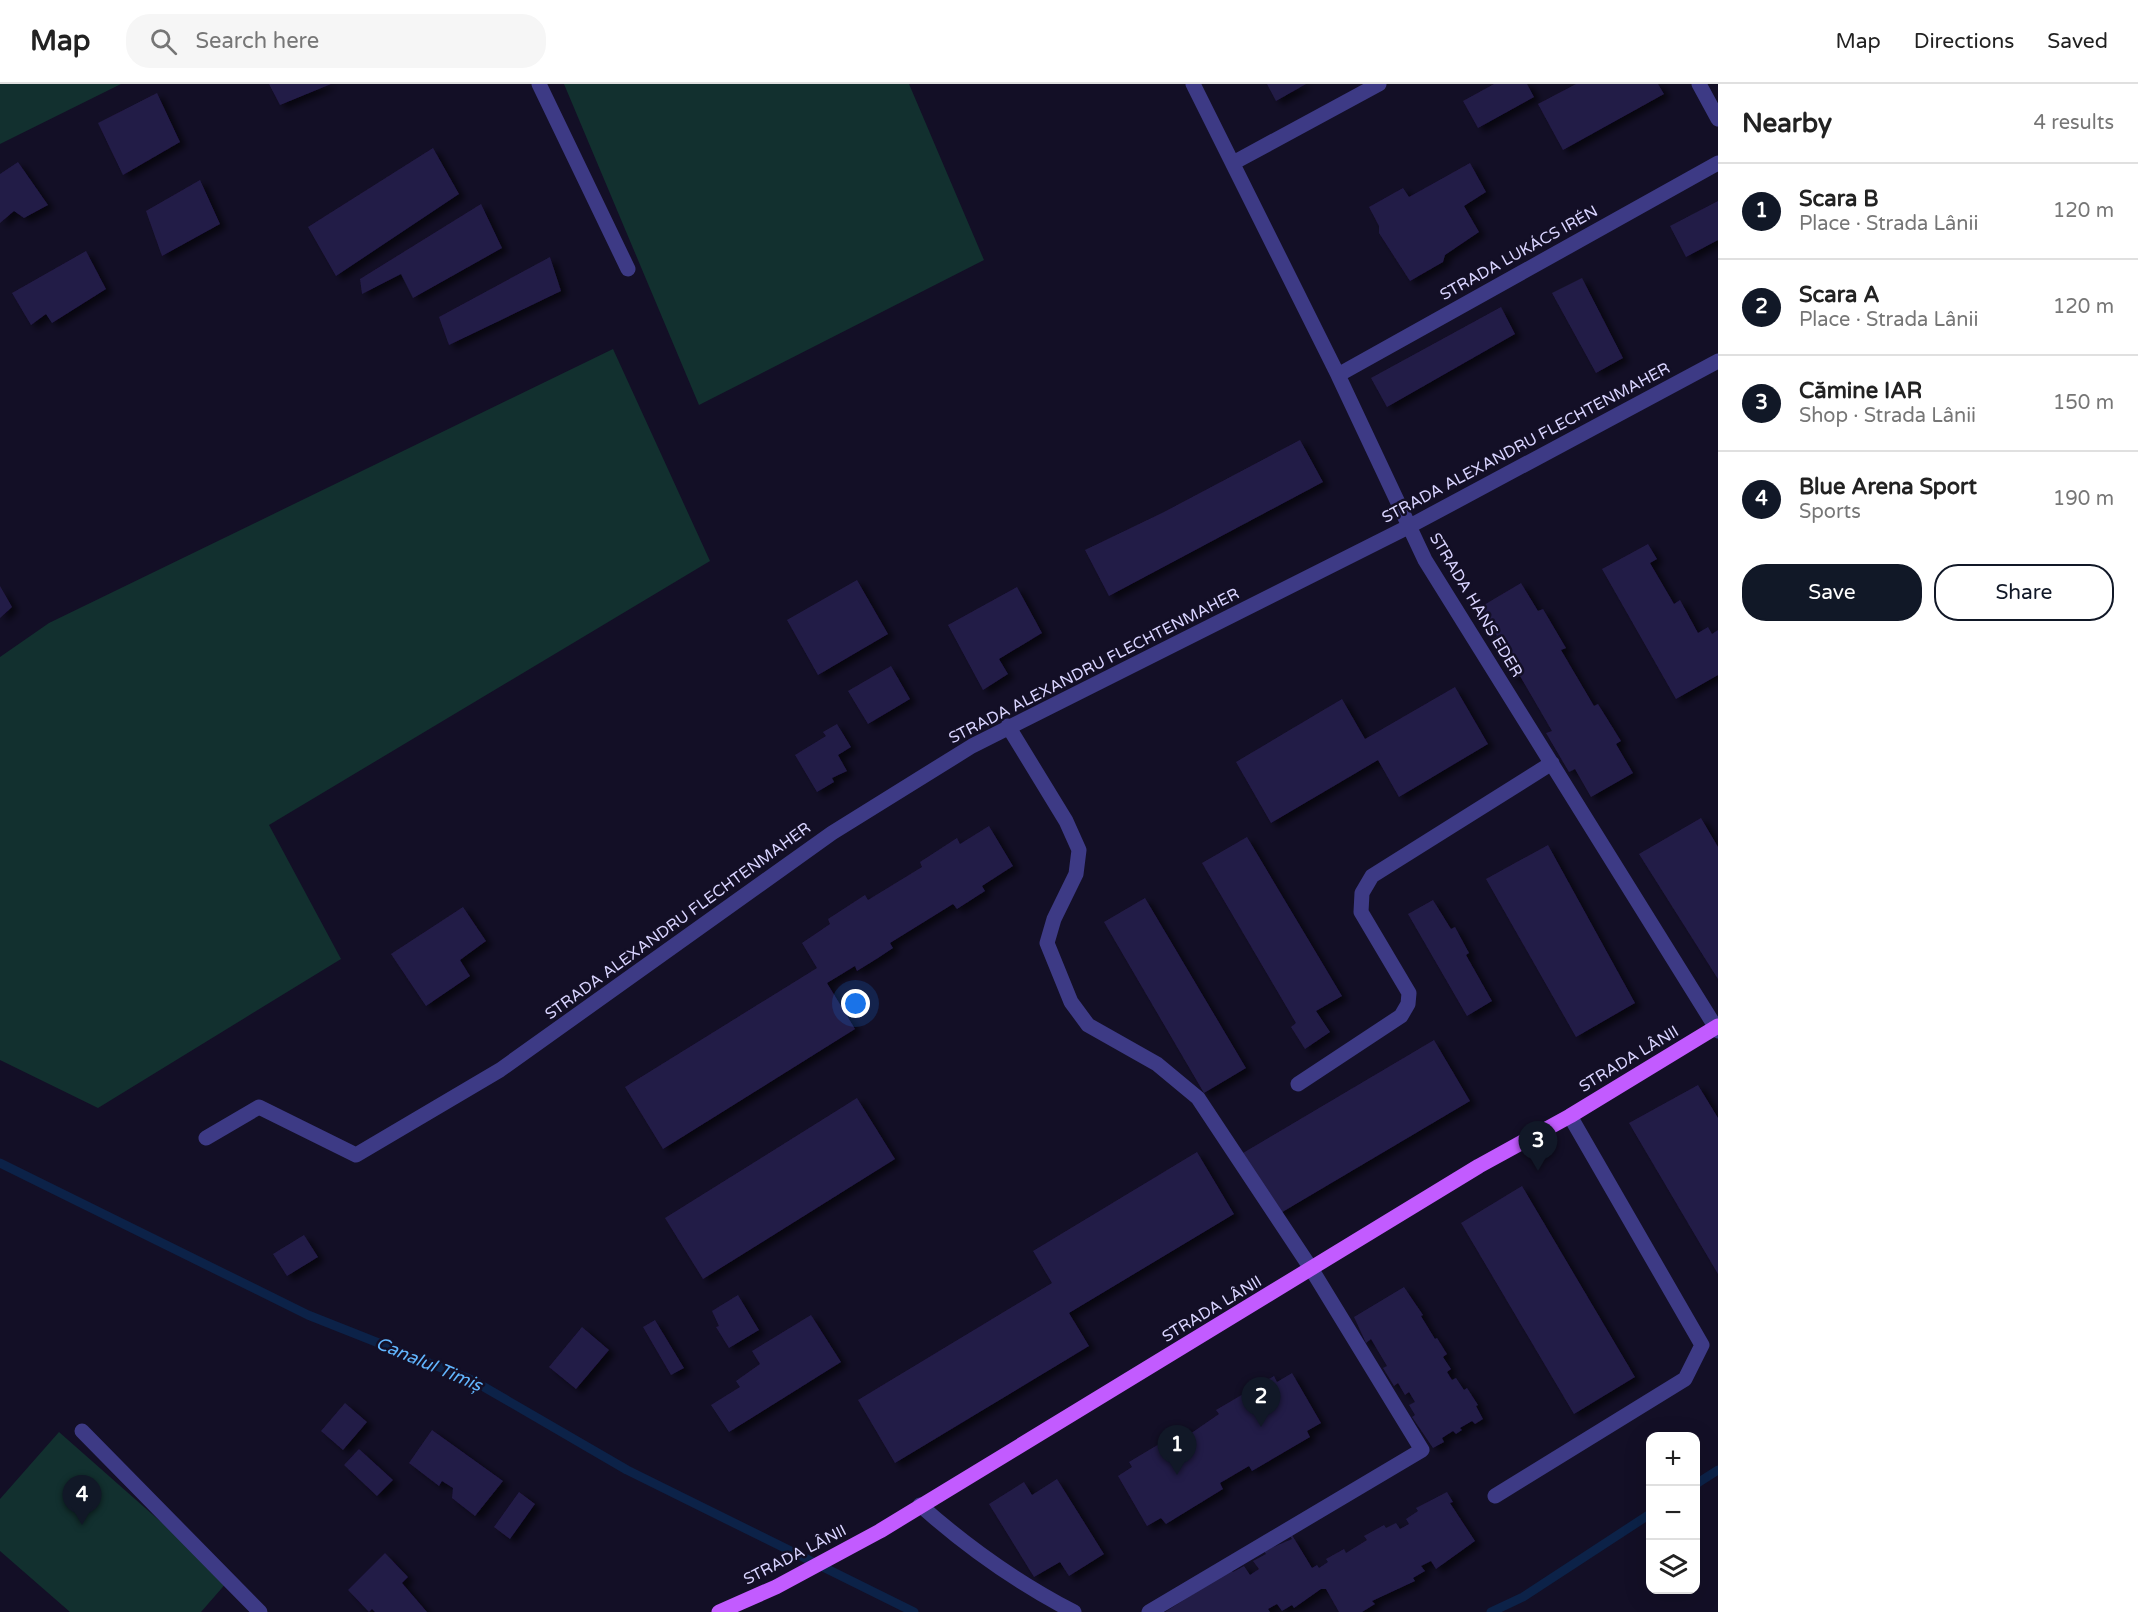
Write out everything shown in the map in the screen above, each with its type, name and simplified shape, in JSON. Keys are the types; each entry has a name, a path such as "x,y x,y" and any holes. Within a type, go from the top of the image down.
{"main road":[{"name":"STRADA LÂNII","path":"719,1612 776,1587 880,1531 1312,1270 1479,1166 1570,1116 1717,1028"}],"street":[{"path":"539,84 628,269"},
{"name":"STRADA HANS EDER","path":"1192,84 1338,375 1425,560 1717,1028"},
{"path":"1233,163 1379,84"},
{"path":"1699,84 1718,119"},
{"name":"STRADA LUKÁCS IRÉN","path":"1338,375 1718,163"},
{"name":"STRADA ALEXANDRU FLECHTENMAHER","path":"206,1138 259,1107 356,1155 500,1070 832,833 1008,726 1410,526 1718,361"},
{"path":"1008,726 1066,821 1079,850 1076,874 1054,919 1047,943 1071,1002 1088,1025 1157,1064 1198,1098 1312,1270 1422,1450 1149,1612"},
{"path":"1298,1084 1401,1016 1408,1004 1409,993 1361,912 1362,893 1372,876 1552,763"},
{"path":"1495,1496 1685,1379 1702,1345 1570,1116"},
{"path":"82,1431 260,1612"},
{"path":"920,1505 943,1526 1026,1587 1074,1612"}],"green space":[{"path":"0,84 121,84 0,144"},
{"path":"564,84 909,84 984,260 699,405"},
{"path":"613,349 710,561 269,825 341,959 98,1108 0,1060 0,657 49,623"},
{"path":"59,1432 228,1581 201,1612 70,1612 0,1551 0,1499"}],"building":[{"path":"269,84 331,84 280,105"},
{"path":"1267,84 1306,84 1276,101"},
{"path":"1494,84 1527,84 1534,97 1478,128 1463,101"},
{"path":"1576,84 1658,84 1664,94 1563,150 1538,104"},
{"path":"157,93 180,142 123,175 98,123"},
{"path":"433,148 459,194 336,276 308,227"},
{"path":"18,162 48,205 24,218 14,211 0,223 0,174"},
{"path":"1470,163 1486,192 1464,206 1479,232 1445,255 1443,262 1410,281 1379,233 1379,226 1369,207 1403,188 1409,197"},
{"path":"200,180 220,224 162,256 146,211"},
{"path":"1718,201 1718,240 1686,257 1670,226"},
{"path":"481,204 502,248 413,298 401,274 362,294 360,279"},
{"path":"86,251 106,289 52,323 46,314 31,325 12,293"},
{"path":"550,257 561,291 449,345 439,317"},
{"path":"1582,278 1623,358 1596,373 1552,293"},
{"path":"1501,307 1515,334 1387,407 1371,378"},
{"path":"1300,440 1323,482 1109,596 1085,550 1164,512"},
{"path":"1648,544 1657,559 1650,563 1674,604 1680,600 1698,633 1708,627 1712,634 1718,630 1718,675 1676,699 1602,569"},
{"path":"857,580 888,634 818,675 787,620"},
{"path":"1521,583 1538,611 1543,609 1566,648 1561,650 1594,706 1598,704 1621,741 1616,744 1633,773 1591,797 1575,769 1569,772 1546,733 1552,731 1520,676 1515,679 1491,640 1497,636 1479,608"},
{"path":"0,586 12,607 0,618"},
{"path":"1017,587 1042,633 999,659 1008,674 983,690 948,625"},
{"path":"891,666 910,699 868,724 848,691"},
{"path":"1455,687 1488,744 1399,797 1378,760 1271,823 1236,762 1342,699 1365,739"},
{"path":"837,724 851,747 838,755 847,771 832,778 834,782 817,792 795,755 826,736 823,732"},
{"path":"1701,818 1718,847 1718,979 1639,854"},
{"path":"989,826 1013,866 982,886 985,891 957,909 953,904 890,943 893,948 878,958 857,971 855,966 827,983 855,1029 663,1149 625,1087 817,968 802,943 830,924 828,919 865,895 868,900 922,867 920,862 957,838 960,844"},
{"path":"1247,837 1342,996 1316,1011 1330,1032 1305,1049 1291,1027 1296,1023 1202,863"},
{"path":"1548,845 1635,1003 1576,1037 1486,879"},
{"path":"1145,898 1246,1068 1204,1093 1104,922"},
{"path":"1433,900 1451,929 1455,927 1469,953 1466,955 1492,1001 1467,1016 1408,914"},
{"path":"463,907 486,941 460,960 470,976 426,1006 391,954"},
{"path":"1434,1040 1470,1101 1279,1214 1243,1153"},
{"path":"1698,1085 1718,1118 1718,1274 1629,1123"},
{"path":"857,1098 895,1159 703,1279 665,1218"},
{"path":"1197,1152 1234,1214 1069,1313 1089,1346 895,1463 858,1400 1052,1283 1033,1251"},
{"path":"1522,1186 1635,1377 1574,1414 1461,1223"},
{"path":"304,1235 318,1257 287,1276 273,1254"},
{"path":"1404,1287 1423,1315 1421,1316 1435,1339 1437,1338 1447,1354 1443,1357 1451,1369 1447,1372 1452,1380 1456,1378 1464,1390 1467,1388 1478,1405 1476,1406 1483,1419 1475,1424 1472,1421 1460,1428 1462,1430 1456,1434 1453,1431 1442,1438 1444,1442 1433,1448 1412,1417 1415,1415 1409,1405 1415,1402 1409,1392 1405,1395 1398,1383 1394,1386 1383,1368 1387,1366 1371,1339 1366,1343 1354,1317"},
{"path":"738,1295 759,1330 729,1348 716,1327 719,1326 712,1311"},
{"path":"811,1315 841,1362 729,1432 711,1405 740,1387 736,1381 760,1364 752,1351"},
{"path":"655,1320 684,1368 671,1375 643,1327"},
{"path":"582,1327 609,1350 576,1389 549,1367"},
{"path":"1292,1373 1321,1423 1307,1431 1310,1437 1252,1471 1249,1466 1220,1483 1223,1489 1166,1524 1161,1518 1147,1526 1118,1476 1132,1467 1129,1462 1186,1428 1190,1434 1219,1414 1216,1410 1274,1376 1277,1382"},
{"path":"345,1403 367,1422 343,1450 321,1431"},
{"path":"432,1430 503,1481 475,1516 452,1498 453,1488 442,1481 439,1486 409,1463"},
{"path":"359,1449 393,1480 377,1496 344,1465"},
{"path":"1057,1479 1104,1554 1069,1576 1060,1562 1034,1577 989,1504 1024,1482 1032,1495"},
{"path":"519,1492 535,1504 510,1539 494,1527"},
{"path":"1447,1492 1453,1502 1450,1503 1475,1541 1436,1569 1431,1561 1421,1566 1425,1571 1413,1578 1415,1581 1372,1601 1375,1604 1362,1612 1339,1612 1326,1589 1321,1589 1294,1608 1292,1605 1282,1611 1277,1604 1268,1609 1270,1612 1165,1612 1231,1570 1233,1572 1244,1566 1250,1575 1259,1569 1253,1561 1266,1554 1264,1551 1292,1539 1290,1536 1292,1535 1312,1568 1317,1565 1319,1568 1328,1562 1326,1559 1344,1549 1346,1553 1367,1540 1364,1536 1384,1525 1386,1528 1396,1523 1400,1529 1409,1524 1406,1519 1418,1511 1416,1508"},
{"path":"385,1553 408,1577 402,1583 427,1612 375,1612 372,1609 369,1612 348,1590"}],"waterway":[{"name":"Canalul Timiș","path":"0,1163 308,1315 472,1380 627,1470 914,1612"},
{"name":"Canalul Timiș","path":"1700,1481 1718,1470"},
{"name":"Canalul Timiș","path":"1491,1612 1523,1597 1646,1517"}],"place":[{"name":"Cămine IAR","path":"1538,1171"},
{"name":"Scara A","path":"1261,1427"},
{"name":"Scara B","path":"1177,1475"},
{"name":"Blue Arena Sport","path":"82,1525"}]}
